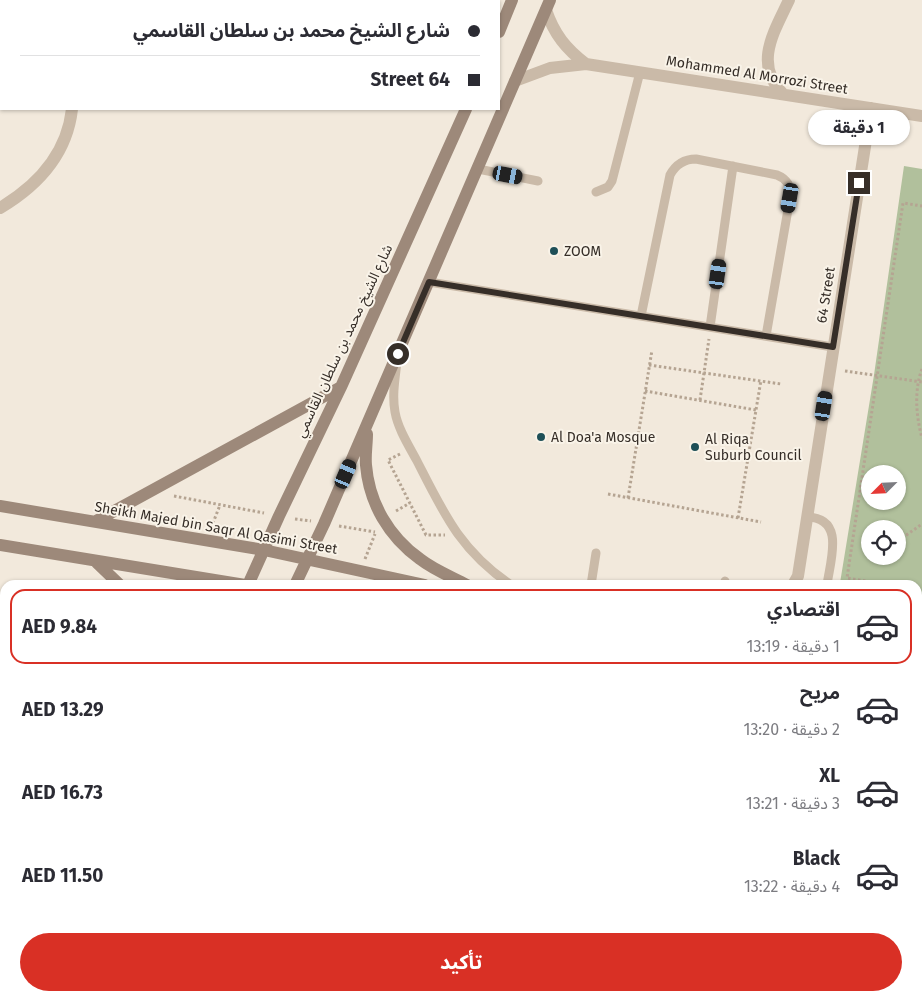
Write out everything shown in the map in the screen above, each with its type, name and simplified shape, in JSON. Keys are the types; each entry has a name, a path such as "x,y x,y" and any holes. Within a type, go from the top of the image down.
{"main road":[{"path":"502,19 512,0"},
{"path":"297,580 368,423 548,5"},
{"name":"شارع الشيخ محمد بن سلطان القاسمي","path":"249,580 341,387 466,110"},
{"path":"96,521 341,387"},
{"path":"368,423 365,463 373,500 382,518 392,534 420,560 458,580"},
{"name":"Sheikh Majed bin Saqr Al Qasimi Street","path":"0,506 264,550 402,580"},
{"path":"0,545 215,580"},
{"path":"95,561 115,580"}],"street":[{"path":"783,94 771,78 767,56 769,45 789,0"},
{"path":"548,5 552,26 561,41 572,54 586,64"},
{"name":"Mohammed Al Morrozi Street","path":"516,81 550,68 586,64 922,116"},
{"name":"64 Street","path":"797,580 870,108"},
{"path":"0,199 28,178 47,155 59,133 66,110"},
{"path":"0,208 24,193 44,173 66,137 72,110"}],"lane":[{"path":"596,192 608,187 612,181 640,72"},
{"path":"641,316 670,175 673,169 683,161 690,159 777,175 785,180 790,188 790,198 766,336"},
{"path":"710,327 733,166"},
{"path":"478,169 538,181"},
{"path":"429,282 833,347"},
{"path":"398,354 394,399 395,414 411,449 440,506 458,535 480,560 505,580"},
{"path":"807,517 819,519 825,523 833,536 834,543 828,580"},
{"path":"592,580 596,553"}],"path":[{"path":"859,580 847,578 903,203 922,206"},
{"path":"700,400 708,349"},
{"path":"628,498 652,350"},
{"path":"649,365 780,384"},
{"path":"830,369 920,382"},
{"path":"922,369 917,407 922,438"},
{"path":"738,518 761,380"},
{"path":"645,391 756,410"},
{"path":"411,449 388,460 426,535 458,535"},
{"path":"608,494 761,522"},
{"path":"906,535 922,524"}],"green space":[{"path":"904,166 922,169 922,580 840,580 874,375"}],"place":[{"name":"ZOOM","path":"554,251"},
{"name":"Al Doa'a Mosque","path":"541,437"},
{"name":"Al Riqa Suburb Council","path":"695,447"}],"route":[{"path":"398,354 429,282 833,347 859,183"}]}
